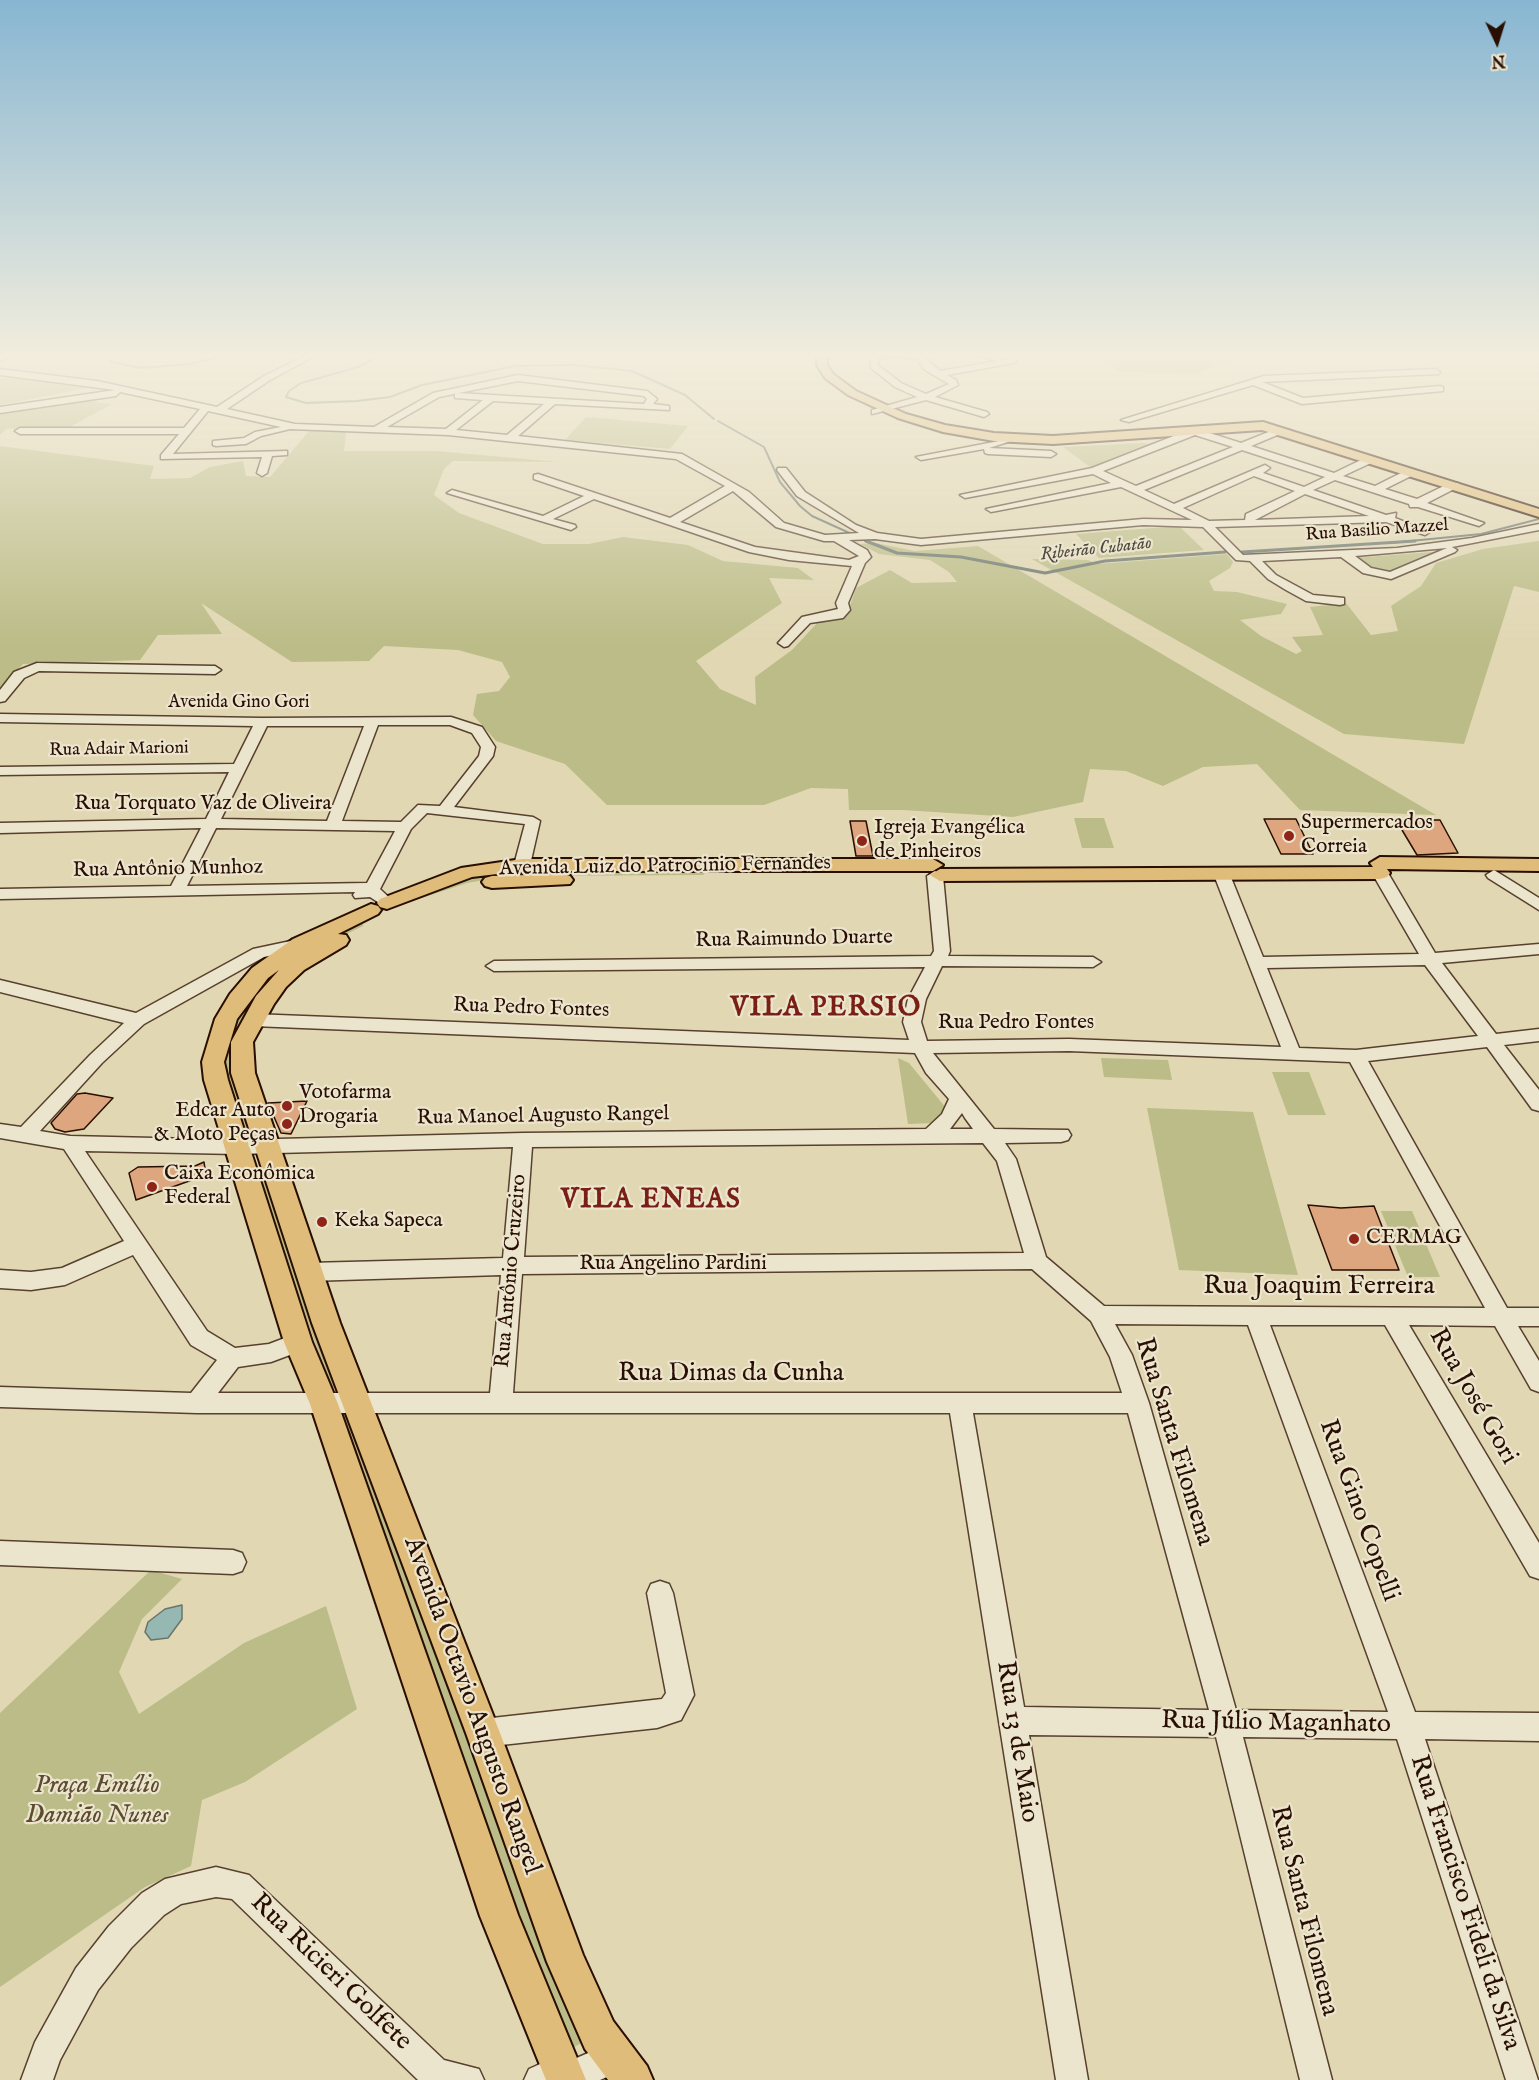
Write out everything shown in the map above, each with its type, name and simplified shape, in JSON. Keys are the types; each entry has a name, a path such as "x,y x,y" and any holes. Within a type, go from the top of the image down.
{"main road":[{"path":"1342,451 1454,485 1539,515"},
{"name":"Avenida Luiz do Patrocinio Fernandes","path":"936,871 990,862 1381,868 1538,867"},
{"name":"Avenida Luiz do Patrocinio Fernandes","path":"298,1342 216,1080 213,1062 216,1045 226,1019 238,999 260,973 300,944 377,905 468,872 522,864 716,872"},
{"name":"Avenida Luiz do Patrocinio Fernandes","path":"326,1323 243,1073 242,1042 253,1020 278,982 377,905 502,881 716,872 936,871 1222,875 1381,868 1494,875 1538,867"},
{"name":"Avenida Octavio Augusto Rangel","path":"326,1323 483,1733 566,1962 599,2035 624,2068"},
{"name":"Avenida Octavio Augusto Rangel","path":"298,1342 324,1404 557,2080"}],"street":[{"path":"168,451 165,455 167,457 284,453"},
{"path":"629,451 678,456 691,461 732,487 780,525 798,532 838,539 874,536 921,542 1143,522 1205,523 1386,517 1454,485"},
{"path":"921,457 958,451"},
{"path":"988,451 1051,454"},
{"path":"965,495 1095,471 1146,451"},
{"path":"1136,490 1229,451"},
{"path":"1260,451 1479,523"},
{"path":"262,472 268,454"},
{"path":"1176,507 1285,460"},
{"path":"1249,521 1250,516 1369,460"},
{"path":"782,470 801,494 852,527 874,536"},
{"path":"1095,471 1176,507 1205,523 1240,558 1253,558 1272,577 1290,588 1310,598 1340,601"},
{"path":"1377,489 1411,472"},
{"path":"1254,473 1425,532"},
{"path":"537,477 753,550 789,557 860,562"},
{"path":"991,509 1121,484"},
{"path":"673,522 732,487"},
{"path":"452,493 571,527"},
{"path":"544,519 595,495"},
{"name":"Rua Basilio Mazzel","path":"1253,558 1397,551 1472,541 1539,515"},
{"path":"784,643 806,620 839,615 844,610 842,603 860,562 865,557 863,552 838,539"},
{"path":"1343,554 1367,571 1393,576 1472,541"},
{"path":"0,698 27,669 48,666 215,670"},
{"name":"Avenida Gino Gori","path":"0,718 262,722 451,721 477,730 488,747 486,756 445,809"},
{"path":"333,824 373,720"},
{"path":"177,890 262,722"},
{"name":"Rua Adair Marioni","path":"0,771 238,768"},
{"path":"377,905 405,827 416,812 428,807 533,821 522,864"},
{"name":"Rua Torquato Vaz de Oliveira","path":"0,828 210,823 405,827"},
{"path":"1381,868 1430,959 1539,1104"},
{"path":"936,871 942,951 917,999 912,1022 920,1047 933,1068 1006,1159 1037,1261"},
{"path":"1222,875 1293,1055"},
{"path":"1494,875 1539,906"},
{"name":"Rua Antônio Munhoz","path":"0,894 336,888 377,905"},
{"path":"0,1131 26,1134 96,1059 138,1020 259,954 300,944"},
{"path":"1257,963 1430,959 1539,949"},
{"name":"Rua Raimundo Duarte","path":"494,966 937,961 1093,962"},
{"path":"239,964 260,973"},
{"path":"0,986 138,1020"},
{"name":"Rua Pedro Fontes","path":"253,1020 920,1047 1069,1045 1356,1056 1539,1035"},
{"path":"1356,1056 1501,1318 1539,1382"},
{"path":"931,1136 950,1118 959,1098"},
{"name":"Rua Manoel Augusto Rangel","path":"26,1134 70,1143 237,1147 523,1140 1061,1135"},
{"name":"Rua Antônio Cruzeiro","path":"501,1402 523,1140"},
{"path":"70,1143 199,1338 232,1358 271,1353 298,1342"},
{"path":"0,1279 31,1281 64,1276 136,1245"},
{"name":"Rua Angelino Pardini","path":"309,1272 511,1266 1037,1261"},
{"name":"Rua Santa Filomena","path":"1037,1261 1099,1315 1121,1355 1137,1403 1226,1723 1316,2080"},
{"name":"Rua Joaquim Ferreira","path":"1099,1315 1539,1317"},
{"name":"Rua Gino Copelli","path":"1256,1317 1407,1726"},
{"name":"Rua José Gori","path":"1392,1317 1539,1567"},
{"path":"197,1403 232,1358"},
{"name":"Rua Dimas da Cunha","path":"0,1397 324,1404 358,1402 1137,1403"},
{"name":"Rua 13 de Maio","path":"960,1404 1072,2080"},
{"path":"0,1553 233,1562"},
{"path":"483,1733 657,1714 671,1710 680,1695 660,1593"},
{"name":"Rua Júlio Maganhato","path":"1013,1721 1539,1727"},
{"name":"Rua Francisco Fideli da Silva","path":"1407,1726 1522,2080"},
{"name":"Rua Ricieri Golfete","path":"37,2080 46,2053 87,1979 120,1937 153,1904 176,1890 216,1882 240,1885 436,2075 468,2080"},
{"path":"557,2080 624,2068"}],"green space":[{"path":"0,451 39,451 154,466 150,479 190,478 210,467 243,461 246,476 270,477 292,451 438,451 558,462 453,461 444,469 434,495 459,513 543,544 589,544 623,537 688,545 723,561 798,568 814,580 769,578 782,603 696,661 720,689 756,705 755,677 792,650 819,621 847,615 856,588 890,570 912,583 957,582 949,572 930,560 879,554 860,544 876,543 915,551 978,546 1436,815 1300,810 1257,764 1203,767 1163,786 1126,771 1090,769 1083,802 1013,817 903,810 849,810 848,789 811,788 764,805 607,805 565,764 496,741 473,715 477,694 499,691 510,677 502,662 458,650 384,646 369,661 292,662 201,603 222,634 158,635 140,660 23,664 0,688"},
{"path":"1068,451 1138,451 1094,470"},
{"path":"1179,526 1204,550 1099,558 1076,534"},
{"path":"1539,541 1539,592 1514,586 1464,744 1344,734 1032,559 1088,560 1097,564 1227,554 1233,562 1230,568 1209,581 1214,591 1237,592 1287,604 1281,614 1240,620 1261,636 1296,654 1302,651 1292,637 1323,635 1310,607 1346,603 1371,635 1398,631 1391,606 1421,586 1436,563 1483,549"},
{"path":"1445,551 1394,574 1372,571 1353,558"},
{"path":"1074,818 1104,818 1114,848 1082,848"},
{"path":"1362,866 1365,868 948,869 1067,867"},
{"path":"507,871 707,871 703,875 507,876 467,883 407,903 402,898 470,875"},
{"path":"363,921 363,926 317,948 252,1008 252,1131 245,1133 224,1073 223,1055 238,1012 252,992 299,951"},
{"path":"898,1058 909,1063 946,1108 943,1118 933,1123 908,1124"},
{"path":"1101,1058 1168,1060 1172,1080 1104,1077"},
{"path":"1272,1072 1309,1072 1326,1115 1288,1115"},
{"path":"1147,1108 1253,1112 1298,1275 1179,1270"},
{"path":"255,1170 262,1171 264,1176 340,1385 328,1390 325,1371"},
{"path":"1381,1211 1412,1211 1440,1277 1408,1277"},
{"path":"347,1412 582,2033 580,2044 572,2048 521,1926 340,1414"},
{"name":"Praça Emílio Damião Nunes","path":"151,1570 182,1579 142,1619 119,1672 139,1714 244,1643 326,1606 357,1709 245,1782 202,1800 191,1866 145,1887 0,1987 0,1713"}],"water":[{"path":"182,1605 182,1619 168,1638 151,1640 145,1632 148,1622 165,1609"}],"building":[{"name":"Supermercados Correia","path":"1264,819 1296,819 1313,854 1281,854"},
{"path":"1396,820 1440,820 1458,853 1417,855"},
{"name":"Igreja Evangélica de Pinheiros","path":"850,821 866,821 873,856 856,856"},
{"path":"85,1093 113,1098 84,1129 65,1132 55,1129 51,1123 77,1094"},
{"path":"307,1101 291,1134 281,1133 268,1103"},
{"name":"Caixa Econômica Federal","path":"204,1162 206,1175 136,1200 129,1173 138,1167 195,1166"},
{"name":"CERMAG","path":"1308,1205 1341,1208 1374,1206 1399,1270 1332,1270"}],"waterway":[{"path":"766,451 780,482 800,506 812,516 854,535"},
{"name":"Ribeirão Cubatão","path":"1402,542 1481,534 1539,519"},
{"name":"Ribeirão Cubatão","path":"865,541 870,543"},
{"name":"Ribeirão Cubatão","path":"866,541 897,553 961,557 1045,573 1105,561 1225,552"},
{"name":"Ribeirão Cubatão","path":"1402,542 1415,541"},
{"name":"Ribeirão Cubatão","path":"1242,552 1402,542"},
{"name":"Ribeirão Cubatão","path":"1390,543 1402,542"}],"place":[{"name":"Supermercados Correia","path":"1289,836"},
{"name":"Igreja Evangélica de Pinheiros","path":"862,841"},
{"name":"Votofarma Drogaria","path":"287,1106"},
{"name":"Edcar Auto & Moto Peças","path":"287,1124"},
{"name":"Caixa Econômica Federal","path":"152,1187"},
{"name":"Keka Sapeca","path":"322,1222"},
{"name":"CERMAG","path":"1354,1239"}],"district":[{"name":"VILA PERSIO","path":"826,1009"},
{"name":"VILA ENEAS","path":"651,1201"}]}
